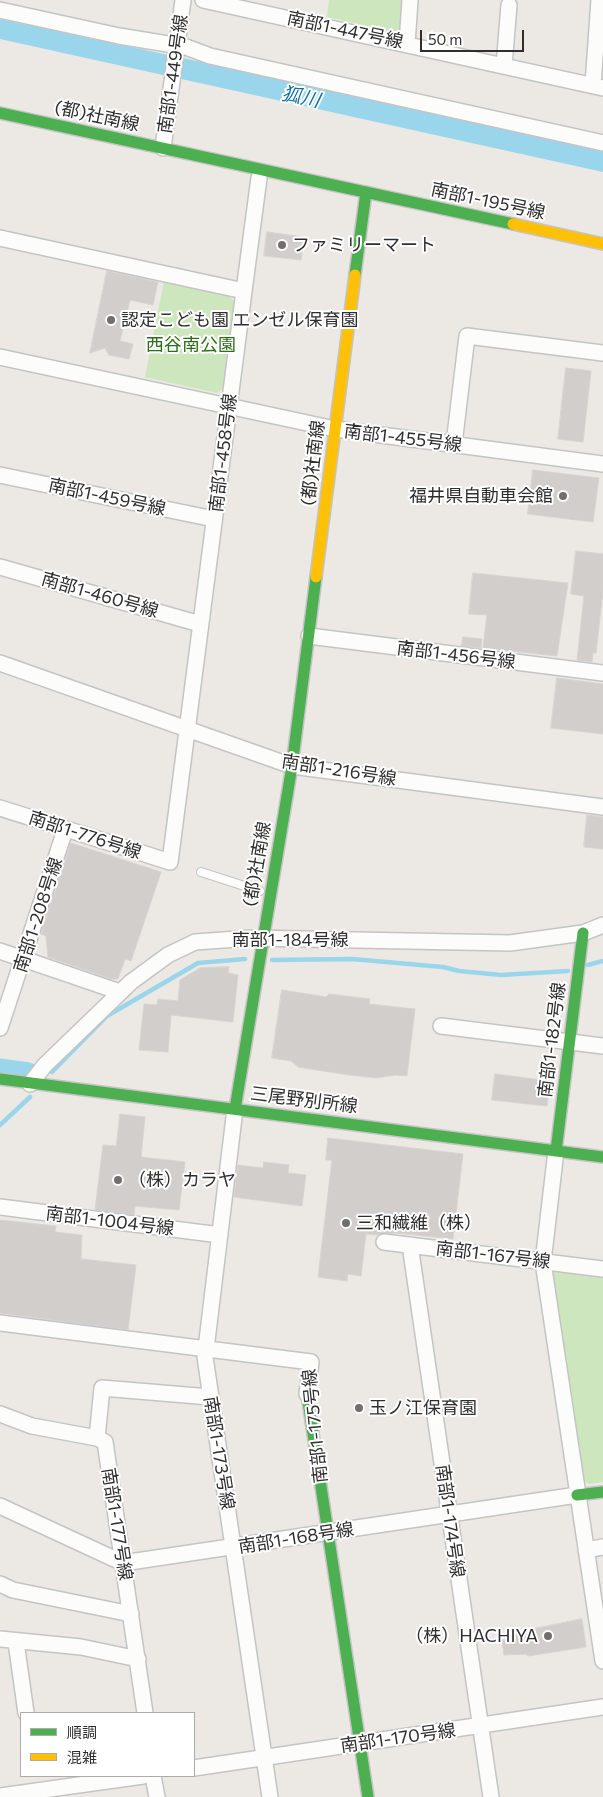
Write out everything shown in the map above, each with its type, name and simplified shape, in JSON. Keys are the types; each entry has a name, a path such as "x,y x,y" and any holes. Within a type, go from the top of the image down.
{"street":[{"name":"南部1-449号線","path":"163,148 183,0"},
{"name":"南部1-447号線","path":"203,0 598,87"},
{"path":"407,44 410,0"},
{"path":"598,87 599,0"},
{"path":"504,66 509,6"},
{"path":"0,10 118,36 177,46 210,56 603,143"},
{"name":"(都)社南線","path":"0,113 366,192 292,766 262,938 236,1109"},
{"name":"南部1-458号線","path":"170,862 259,178"},
{"name":"南部1-195号線","path":"366,192 603,244"},
{"path":"0,238 244,291"},
{"path":"454,444 467,336 603,354"},
{"name":"南部1-455号線","path":"0,357 335,429 603,464"},
{"name":"南部1-459号線","path":"0,475 214,519"},
{"name":"南部1-460号線","path":"0,566 200,624"},
{"name":"南部1-456号線","path":"309,636 603,673"},
{"name":"南部1-216号線","path":"0,664 292,766 603,807"},
{"name":"南部1-776号線","path":"0,808 170,862"},
{"name":"南部1-208号線","path":"0,1028 65,830"},
{"name":"南部1-184号線","path":"30,1084 45,1065 120,992 168,955 195,942 262,938 510,943 583,933 603,925"},
{"name":"南部1-182号線","path":"556,1151 583,933"},
{"path":"0,951 120,992"},
{"path":"441,1026 603,1046"},
{"name":"三尾野別所線","path":"0,1079 603,1157"},
{"name":"南部1-173号線","path":"236,1109 206,1348 210,1397 270,1797"},
{"path":"556,1151 543,1262 577,1495 600,1622 603,1661"},
{"name":"南部1-1004号線","path":"0,1207 220,1235"},
{"name":"南部1-167号線","path":"384,1242 603,1269"},
{"name":"南部1-174号線","path":"410,1245 491,1797"},
{"name":"南部1-175号線","path":"0,1323 311,1362 308,1394 368,1797"},
{"path":"0,1414 32,1426 97,1438 102,1388 210,1397"},
{"name":"南部1-177号線","path":"97,1438 105,1442 145,1712"},
{"name":"南部1-168号線","path":"123,1563 603,1492"},
{"path":"0,1506 123,1563"},
{"path":"586,1550 603,1548"},
{"path":"0,1584 14,1590 131,1614"},
{"path":"0,1639 81,1647 138,1659"},
{"path":"16,1642 26,1712"},
{"name":"南部1-170号線","path":"195,1768 603,1707"},
{"path":"0,1796 37,1783 128,1777"},
{"path":"153,1777 157,1797"}],"lane":[{"path":"201,872 260,891"}],"green space":[{"path":"329,0 404,0 401,29 397,33 327,17"},
{"name":"西谷南公園","path":"164,281 229,296 236,303 225,387 217,393 145,377"},
{"path":"555,1269 603,1275 603,1482 589,1484 584,1480 552,1272"}],"water":[{"name":"狐川","path":"0,19 356,95 603,152 603,172 0,39"}],"building":[{"path":"267,232 304,237 301,260 264,256"},
{"name":"認定こども園 エンゼル保育園","path":"107,271 158,282 153,305 130,300 120,341 133,344 129,359 109,355 105,348 90,353"},
{"path":"566,368 591,371 583,442 558,439"},
{"name":"福井県自動車会館","path":"533,470 599,478 593,522 528,514"},
{"path":"576,551 603,554 603,591 596,653 593,653 592,662 577,660 584,596 571,594"},
{"path":"473,573 568,583 557,656 483,648 487,615 469,614"},
{"path":"463,637 482,639 481,648 462,646"},
{"path":"557,678 603,684 603,734 551,728"},
{"path":"587,815 603,817 603,849 584,847"},
{"path":"71,843 161,872 131,961 125,959 118,979 112,979 48,957 46,936 41,934"},
{"path":"229,967 228,973 238,975 233,1022 171,1015 168,1052 139,1050 144,1004 157,1005 158,999 178,1001 180,980 200,968"},
{"path":"282,990 326,997 329,994 370,999 369,1004 415,1009 407,1076 396,1075 376,1078 349,1075 298,1067 291,1061 272,1058"},
{"path":"495,1074 550,1081 547,1106 492,1100"},
{"name":"（株）カラヤ","path":"120,1114 145,1117 141,1157 185,1162 179,1210 135,1206 134,1215 95,1210 103,1145 116,1146"},
{"path":"328,1138 463,1154 453,1239 396,1233 366,1234 361,1276 348,1274 347,1281 318,1277 332,1160 326,1160"},
{"path":"264,1162 289,1165 288,1173 306,1175 302,1206 234,1197 238,1165 263,1168"},
{"path":"0,1220 56,1226 55,1232 82,1235 81,1259 136,1265 128,1330 0,1313"},
{"name":"（株）HACHIYA","path":"582,1619 586,1647 528,1656 527,1654 504,1655 502,1640 511,1638 510,1634"}],"waterway":[{"path":"52,1072 107,1016 198,963 245,959"},
{"path":"272,960 352,959 443,967 459,971 501,975 568,971"},
{"path":"588,965 603,961"},
{"path":"0,1066 29,1070"},
{"path":"0,1125 30,1097"}],"traffic: fast":[{"path":"0,113 513,224"},
{"path":"355,275 366,192"},
{"path":"235,1109 292,766 316,577"},
{"path":"556,1151 583,933"},
{"path":"0,1079 603,1157"},
{"path":"307,1394 368,1797"},
{"path":"577,1495 603,1492"}],"traffic: slow":[{"path":"513,224 603,244"},
{"path":"316,577 355,275"}],"place":[{"name":"ファミリーマート","path":"282,245"},
{"name":"認定こども園 エンゼル保育園","path":"111,320"},
{"name":"福井県自動車会館","path":"563,496"},
{"name":"（株）カラヤ","path":"118,1180"},
{"name":"三和繊維（株）","path":"346,1223"},
{"name":"玉ノ江保育園","path":"359,1408"},
{"name":"（株）HACHIYA","path":"548,1636"}]}
